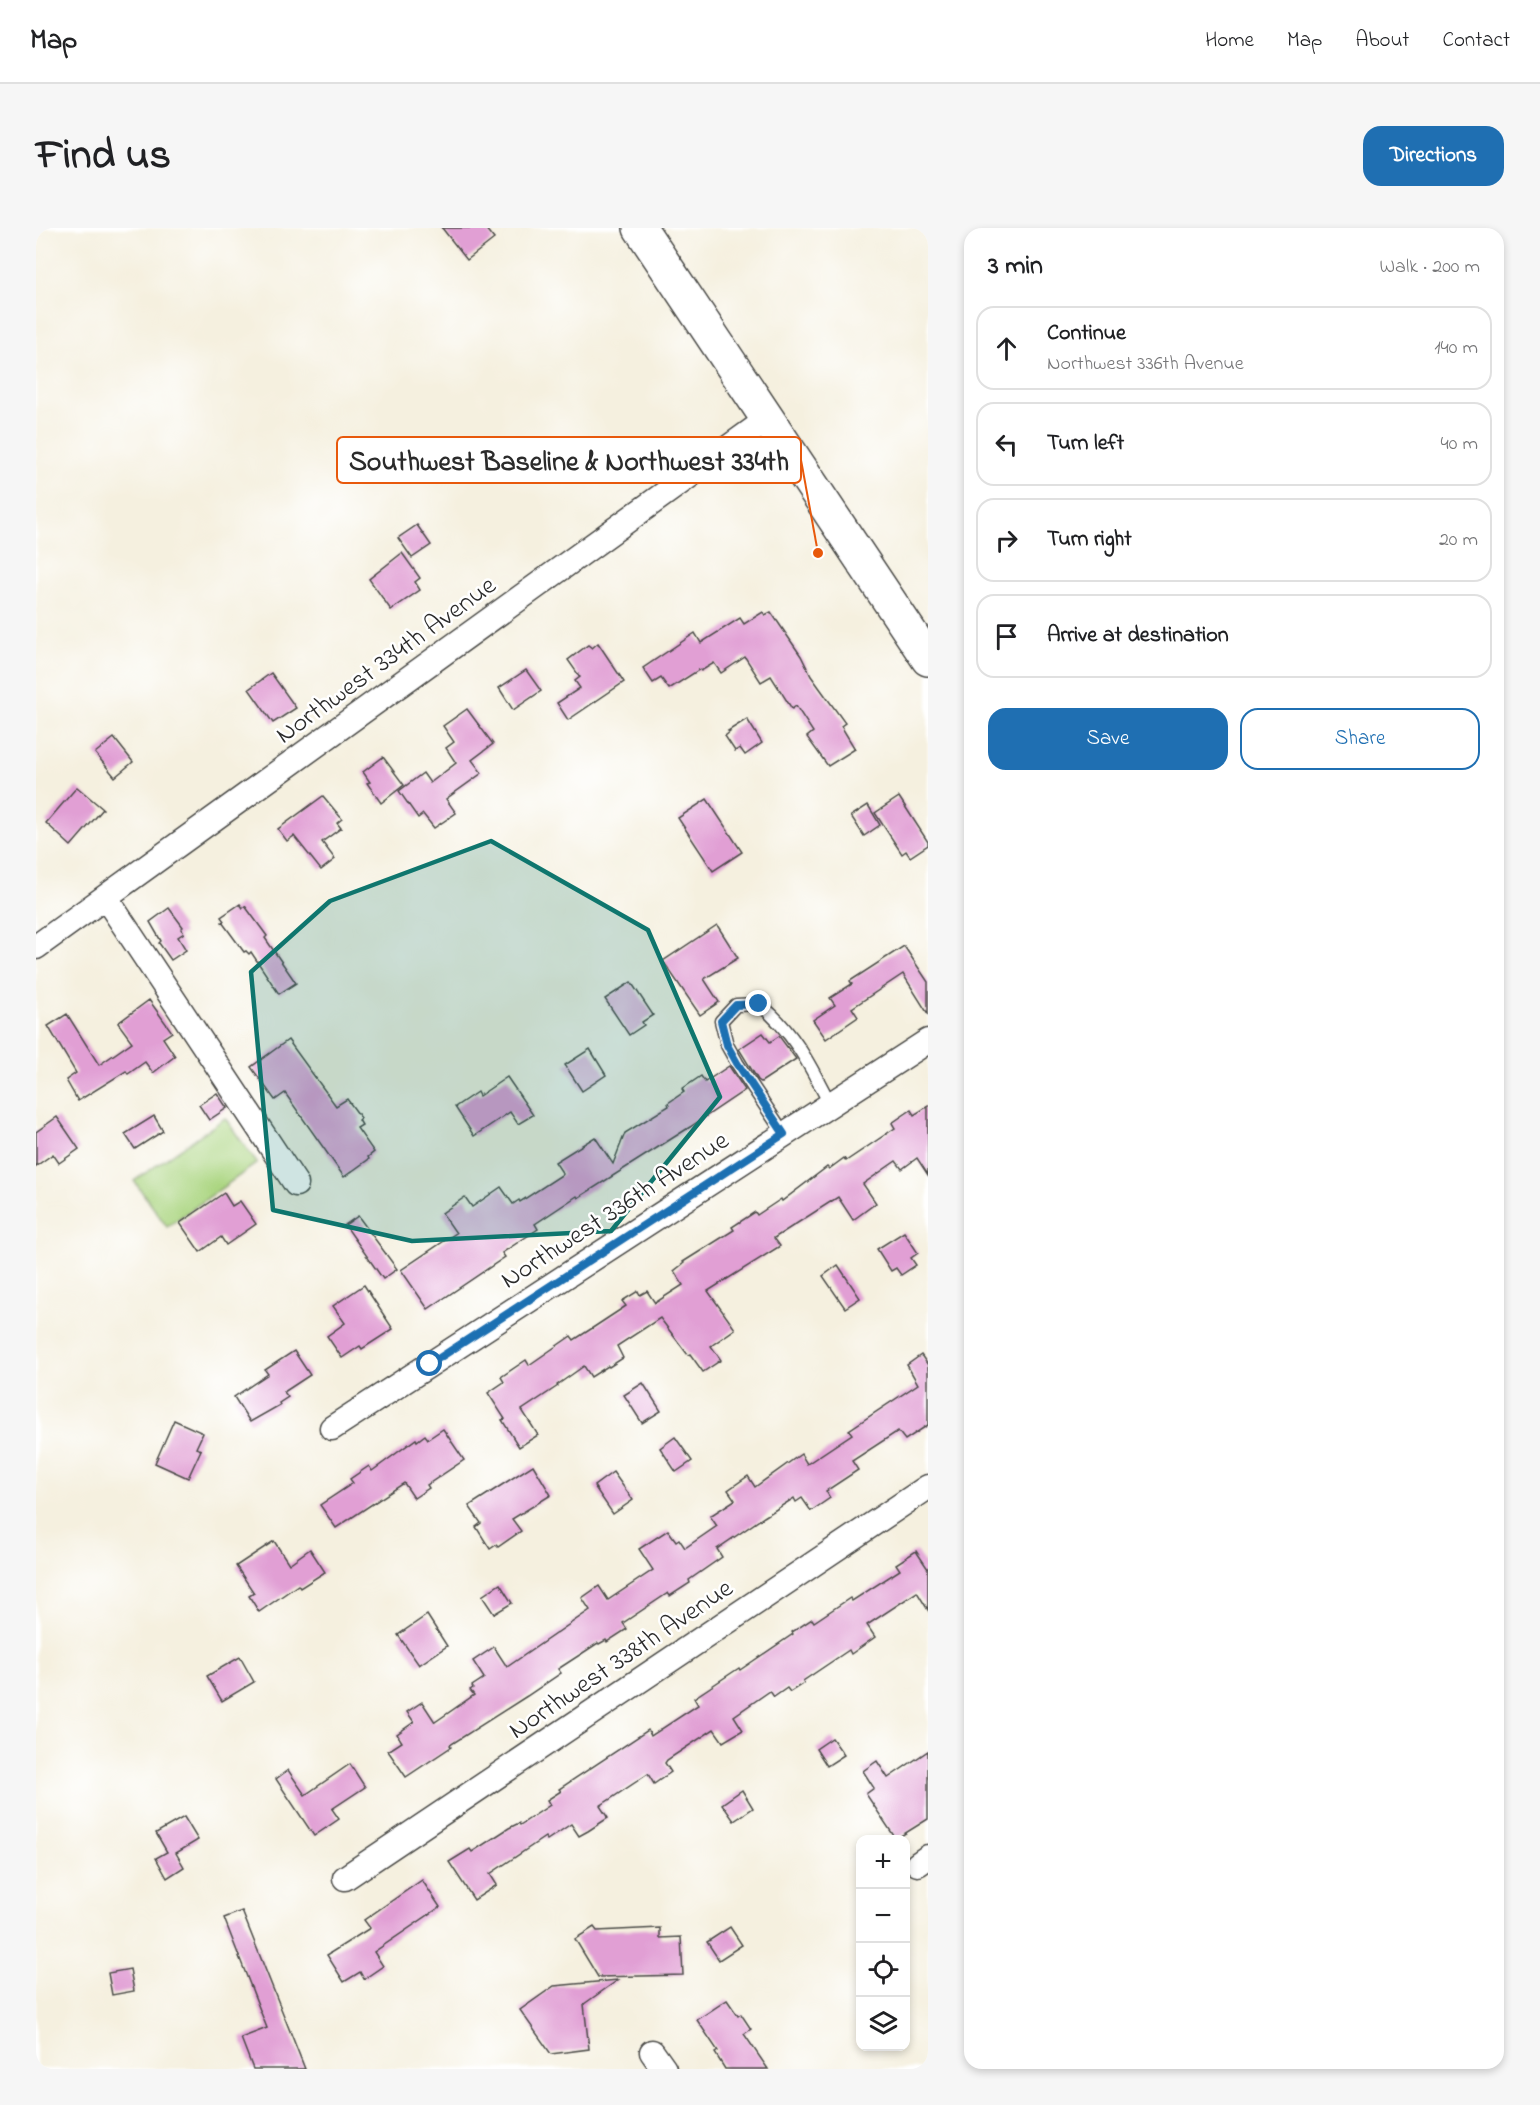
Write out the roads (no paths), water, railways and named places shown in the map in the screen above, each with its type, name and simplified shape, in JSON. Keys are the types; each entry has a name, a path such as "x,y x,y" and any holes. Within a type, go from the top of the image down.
{"highway":[{"path":"640,228 928,659"}],"street":[{"name":"Northwest 334th Avenue","path":"36,947 768,419"},
{"path":"106,898 296,1184"},
{"name":"Northwest 336th Avenue","path":"332,1428 928,1041"},
{"name":"Northwest 338th Avenue","path":"345,1878 928,1486"}],"lane":[{"path":"784,1134 727,1045 721,1021 736,1005 759,1004 777,1018 807,1061 830,1104"}],"place":[{"name":"Southwest Baseline & Northwest 334th","path":"818,553"}]}
